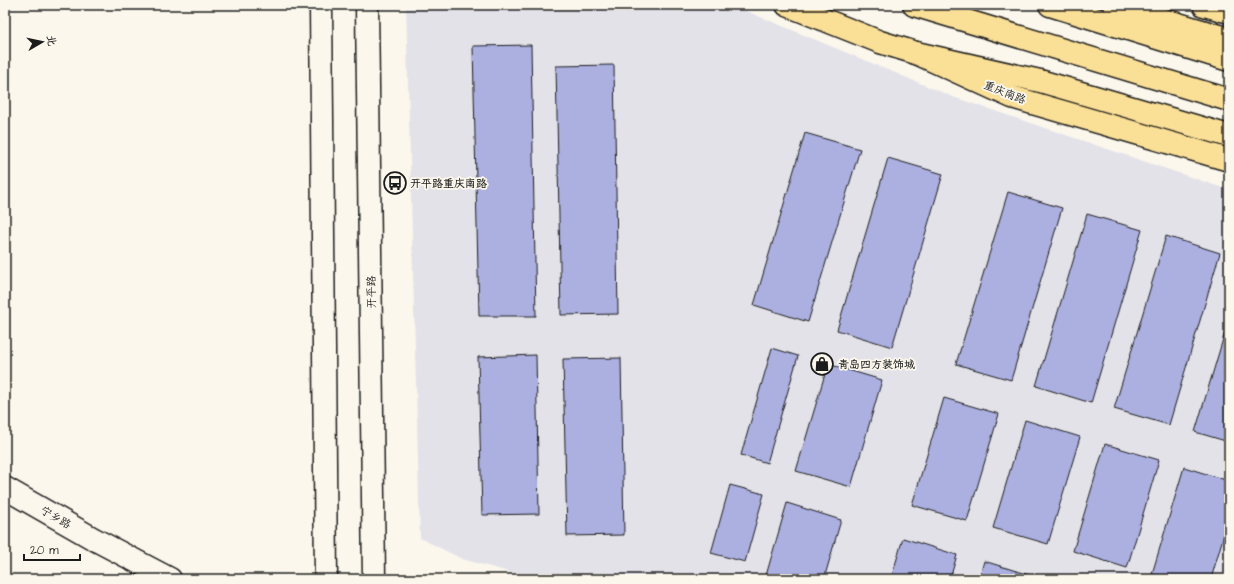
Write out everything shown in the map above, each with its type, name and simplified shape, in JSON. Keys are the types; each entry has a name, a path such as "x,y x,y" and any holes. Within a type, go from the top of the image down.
{"main road":[{"path":"321,5 326,579"},
{"name":"开平路","path":"367,5 374,579"},
{"name":"重庆南路","path":"787,5 880,42 916,53 1012,97 1229,160"},
{"path":"914,5 1229,100"},
{"path":"1050,5 1229,60"},
{"path":"1114,5 1229,39"},
{"path":"1204,5 1229,12"},
{"path":"916,53 1040,81 1229,136"},
{"name":"宁乡路","path":"5,488 94,539 170,579"}],"shaded area":[{"name":"青岛四方装饰城","path":"406,5 732,5 953,97 1229,190 1229,579 534,579 462,559 420,538"}],"building":[{"path":"531,45 536,316 479,316 473,46"},
{"path":"614,65 618,314 561,315 556,66"},
{"path":"805,133 860,149 808,322 754,305"},
{"path":"888,158 943,174 892,347 837,330"},
{"path":"1008,192 1062,208 1011,380 956,364"},
{"path":"1087,214 1142,230 1091,403 1036,386"},
{"path":"1166,236 1220,253 1169,425 1114,409"},
{"path":"1229,319 1229,442 1195,432"},
{"path":"772,348 798,356 767,463 741,455"},
{"path":"536,355 539,514 482,515 478,357"},
{"path":"621,358 624,535 567,536 563,359"},
{"path":"828,364 882,380 851,487 796,471"},
{"path":"944,398 999,414 967,521 912,505"},
{"path":"1025,420 1080,437 1048,544 993,528"},
{"path":"1105,444 1159,460 1127,568 1073,551"},
{"path":"1184,467 1229,481 1229,517 1211,579 1169,579 1152,574"},
{"path":"730,485 764,494 745,562 711,553"},
{"path":"787,503 841,520 824,579 765,579"},
{"path":"903,538 957,555 950,579 891,579"},
{"path":"984,561 1039,578 1039,579 979,579"}],"place":[{"name":"开平路重庆南路","path":"395,183"},
{"name":"青岛四方装饰城","path":"822,364"}]}
